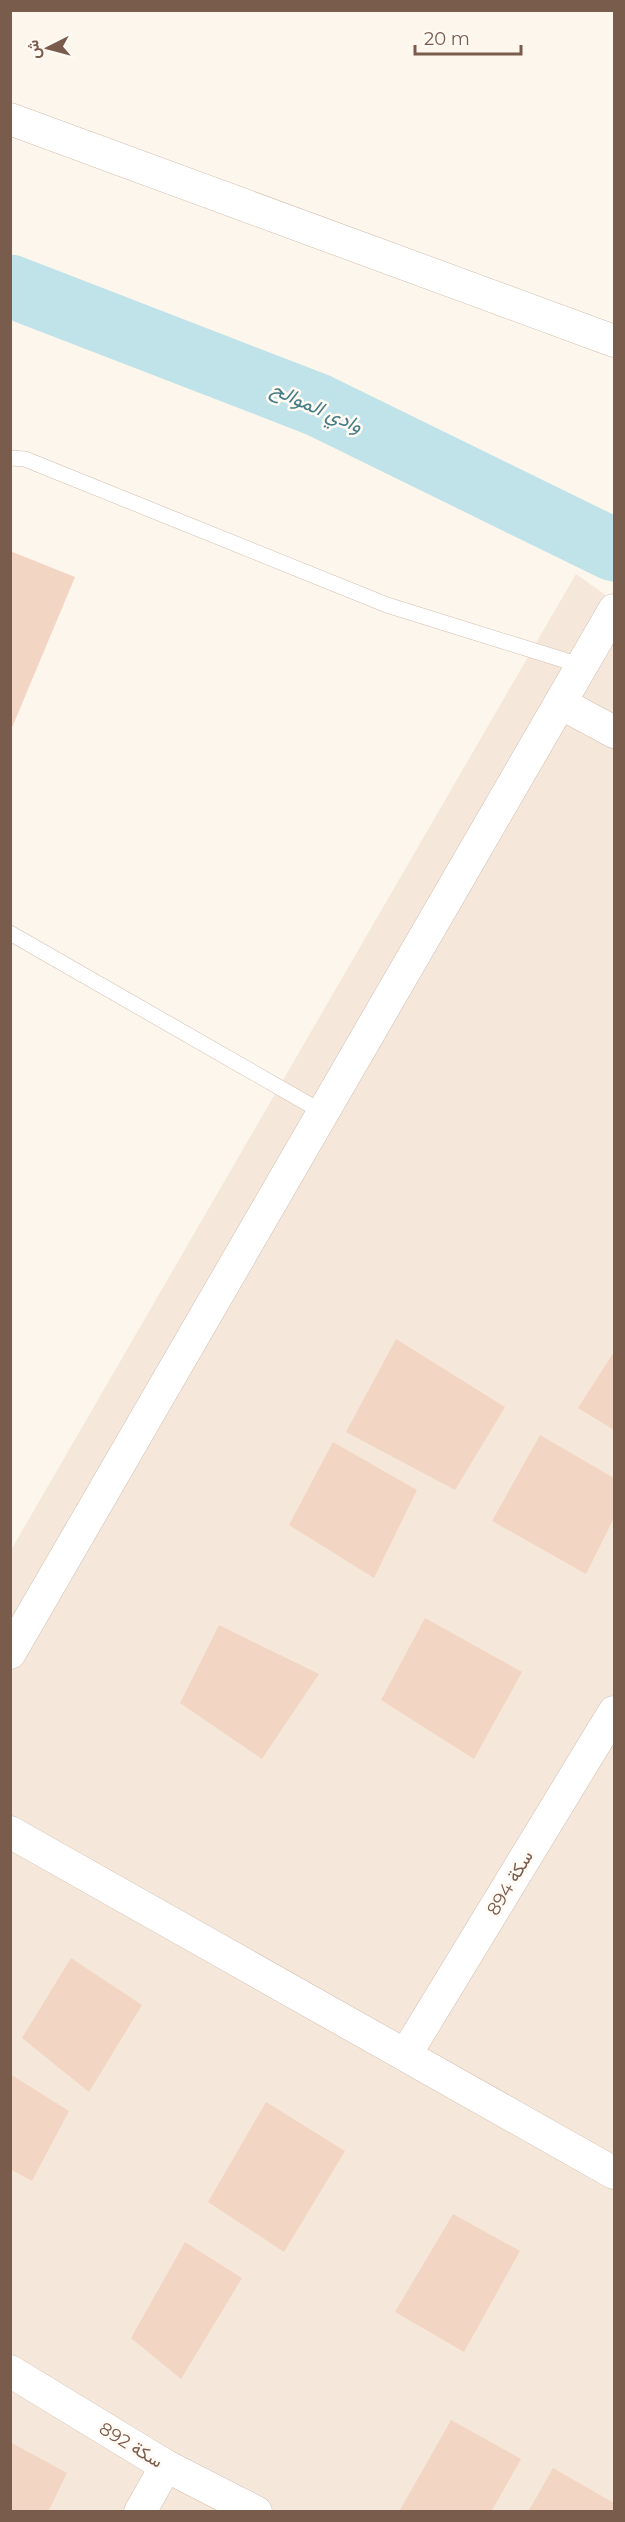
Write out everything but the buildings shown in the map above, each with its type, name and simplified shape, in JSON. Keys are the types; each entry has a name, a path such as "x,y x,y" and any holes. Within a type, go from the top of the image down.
{"street":[{"path":"10,118 615,341"},
{"path":"10,1653 615,610"},
{"path":"562,704 615,732"},
{"name":"سكة 894","path":"406,2054 615,1712"},
{"path":"10,1832 615,2173"},
{"name":"سكة 892","path":"10,2371 166,2466 256,2511"},
{"path":"140,2511 166,2466"}],"lane":[{"path":"10,458 25,459 387,605 583,666"},
{"path":"10,933 324,1113"}],"shaded area":[{"path":"576,574 614,601 614,2511 11,2512 11,1550"}],"waterway":[{"name":"وادي الموالح","path":"10,286 318,405 614,550"}]}
